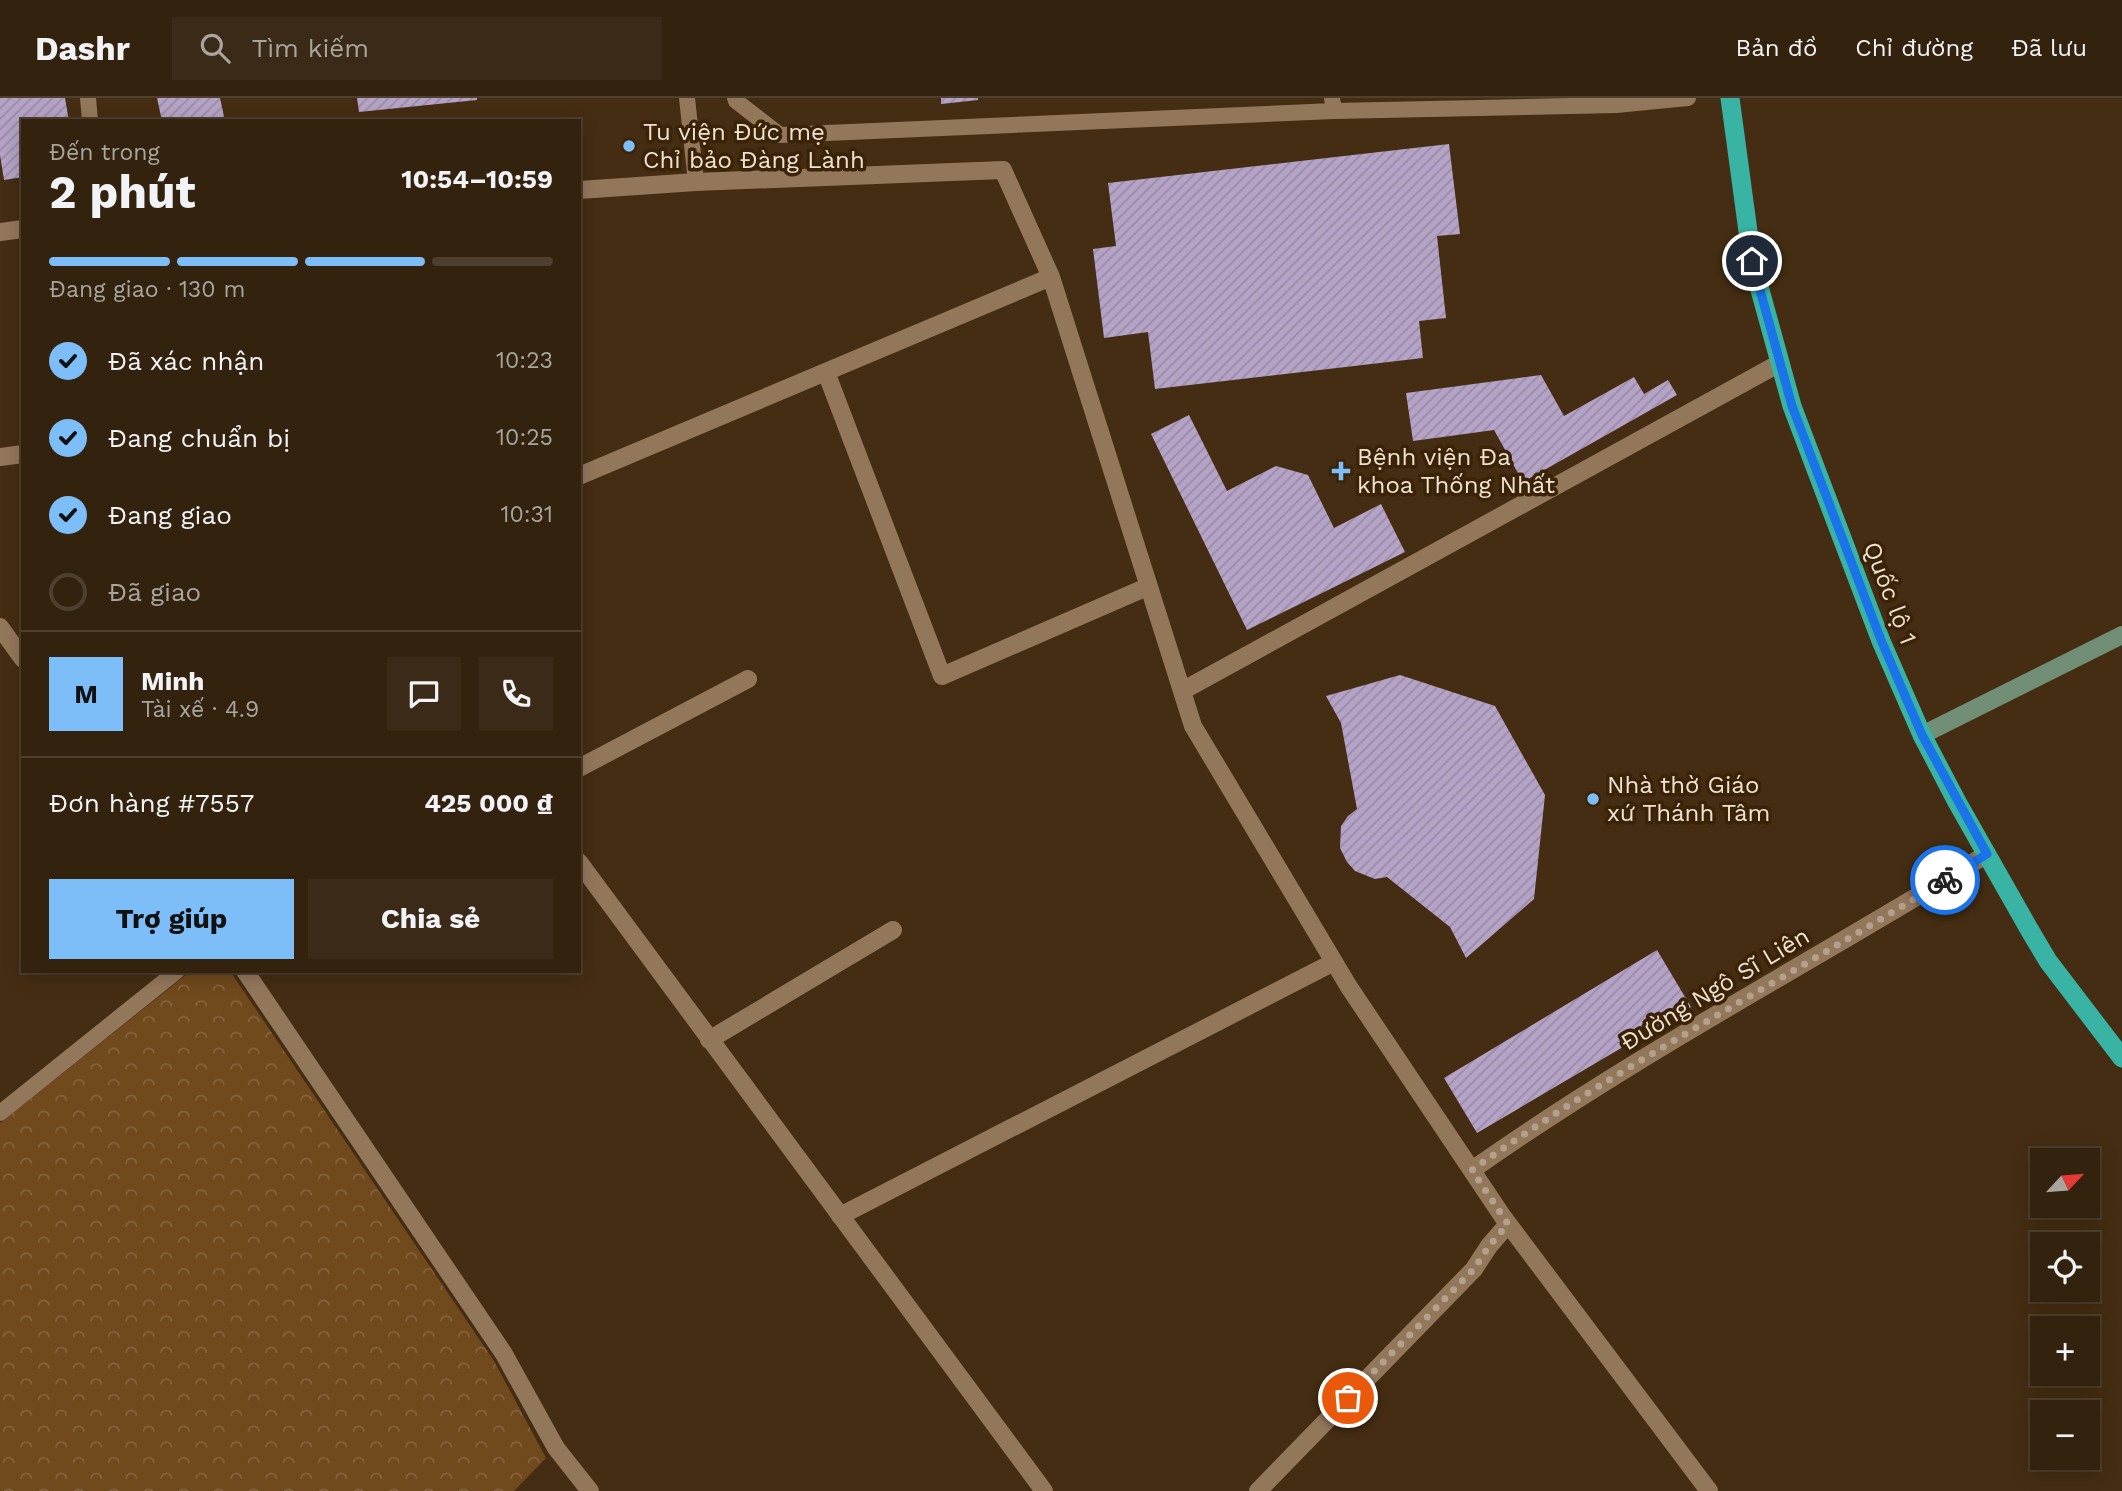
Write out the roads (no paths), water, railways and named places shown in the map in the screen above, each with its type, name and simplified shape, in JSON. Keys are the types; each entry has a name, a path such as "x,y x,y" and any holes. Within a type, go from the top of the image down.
{"highway":[{"name":"Quốc lộ 1","path":"1730,98 1752,261 1780,363 1792,406 1877,630 1922,735 2048,961 2122,1058"}],"main road":[{"path":"1922,735 2122,635"}],"street":[{"path":"581,190 696,182 1003,170 1051,277 1193,726 1334,962 1508,1224 1709,1491"},
{"path":"0,232 21,229"},
{"path":"581,475 1051,277"},
{"path":"1182,691 1780,363"},
{"path":"826,372 942,676 1147,587"},
{"path":"0,457 21,454"},
{"path":"0,627 21,656"},
{"path":"581,767 748,680"},
{"name":"Đường Ngô Sĩ Liên","path":"1472,1170 1590,1092 1987,854"},
{"path":"581,865 1044,1491"},
{"path":"709,1040 893,930"},
{"path":"839,1216 1334,962"},
{"path":"246,973 504,1354 556,1448 590,1491"},
{"path":"1258,1491 1474,1269 1508,1224"}],"lane":[{"path":"88,98 90,119"},
{"path":"687,98 696,182"},
{"path":"735,98 780,135 1333,105 1616,105 1688,98"},
{"path":"0,1113 175,973"}],"place":[{"name":"Tu viện Đức mẹ Chỉ bảo Đàng Lành","path":"629,146"},
{"name":"Bệnh viện Đa khoa Thống Nhất","path":"1341,471"},
{"name":"Nhà thờ Giáo xứ Thánh Tâm","path":"1593,799"}]}
